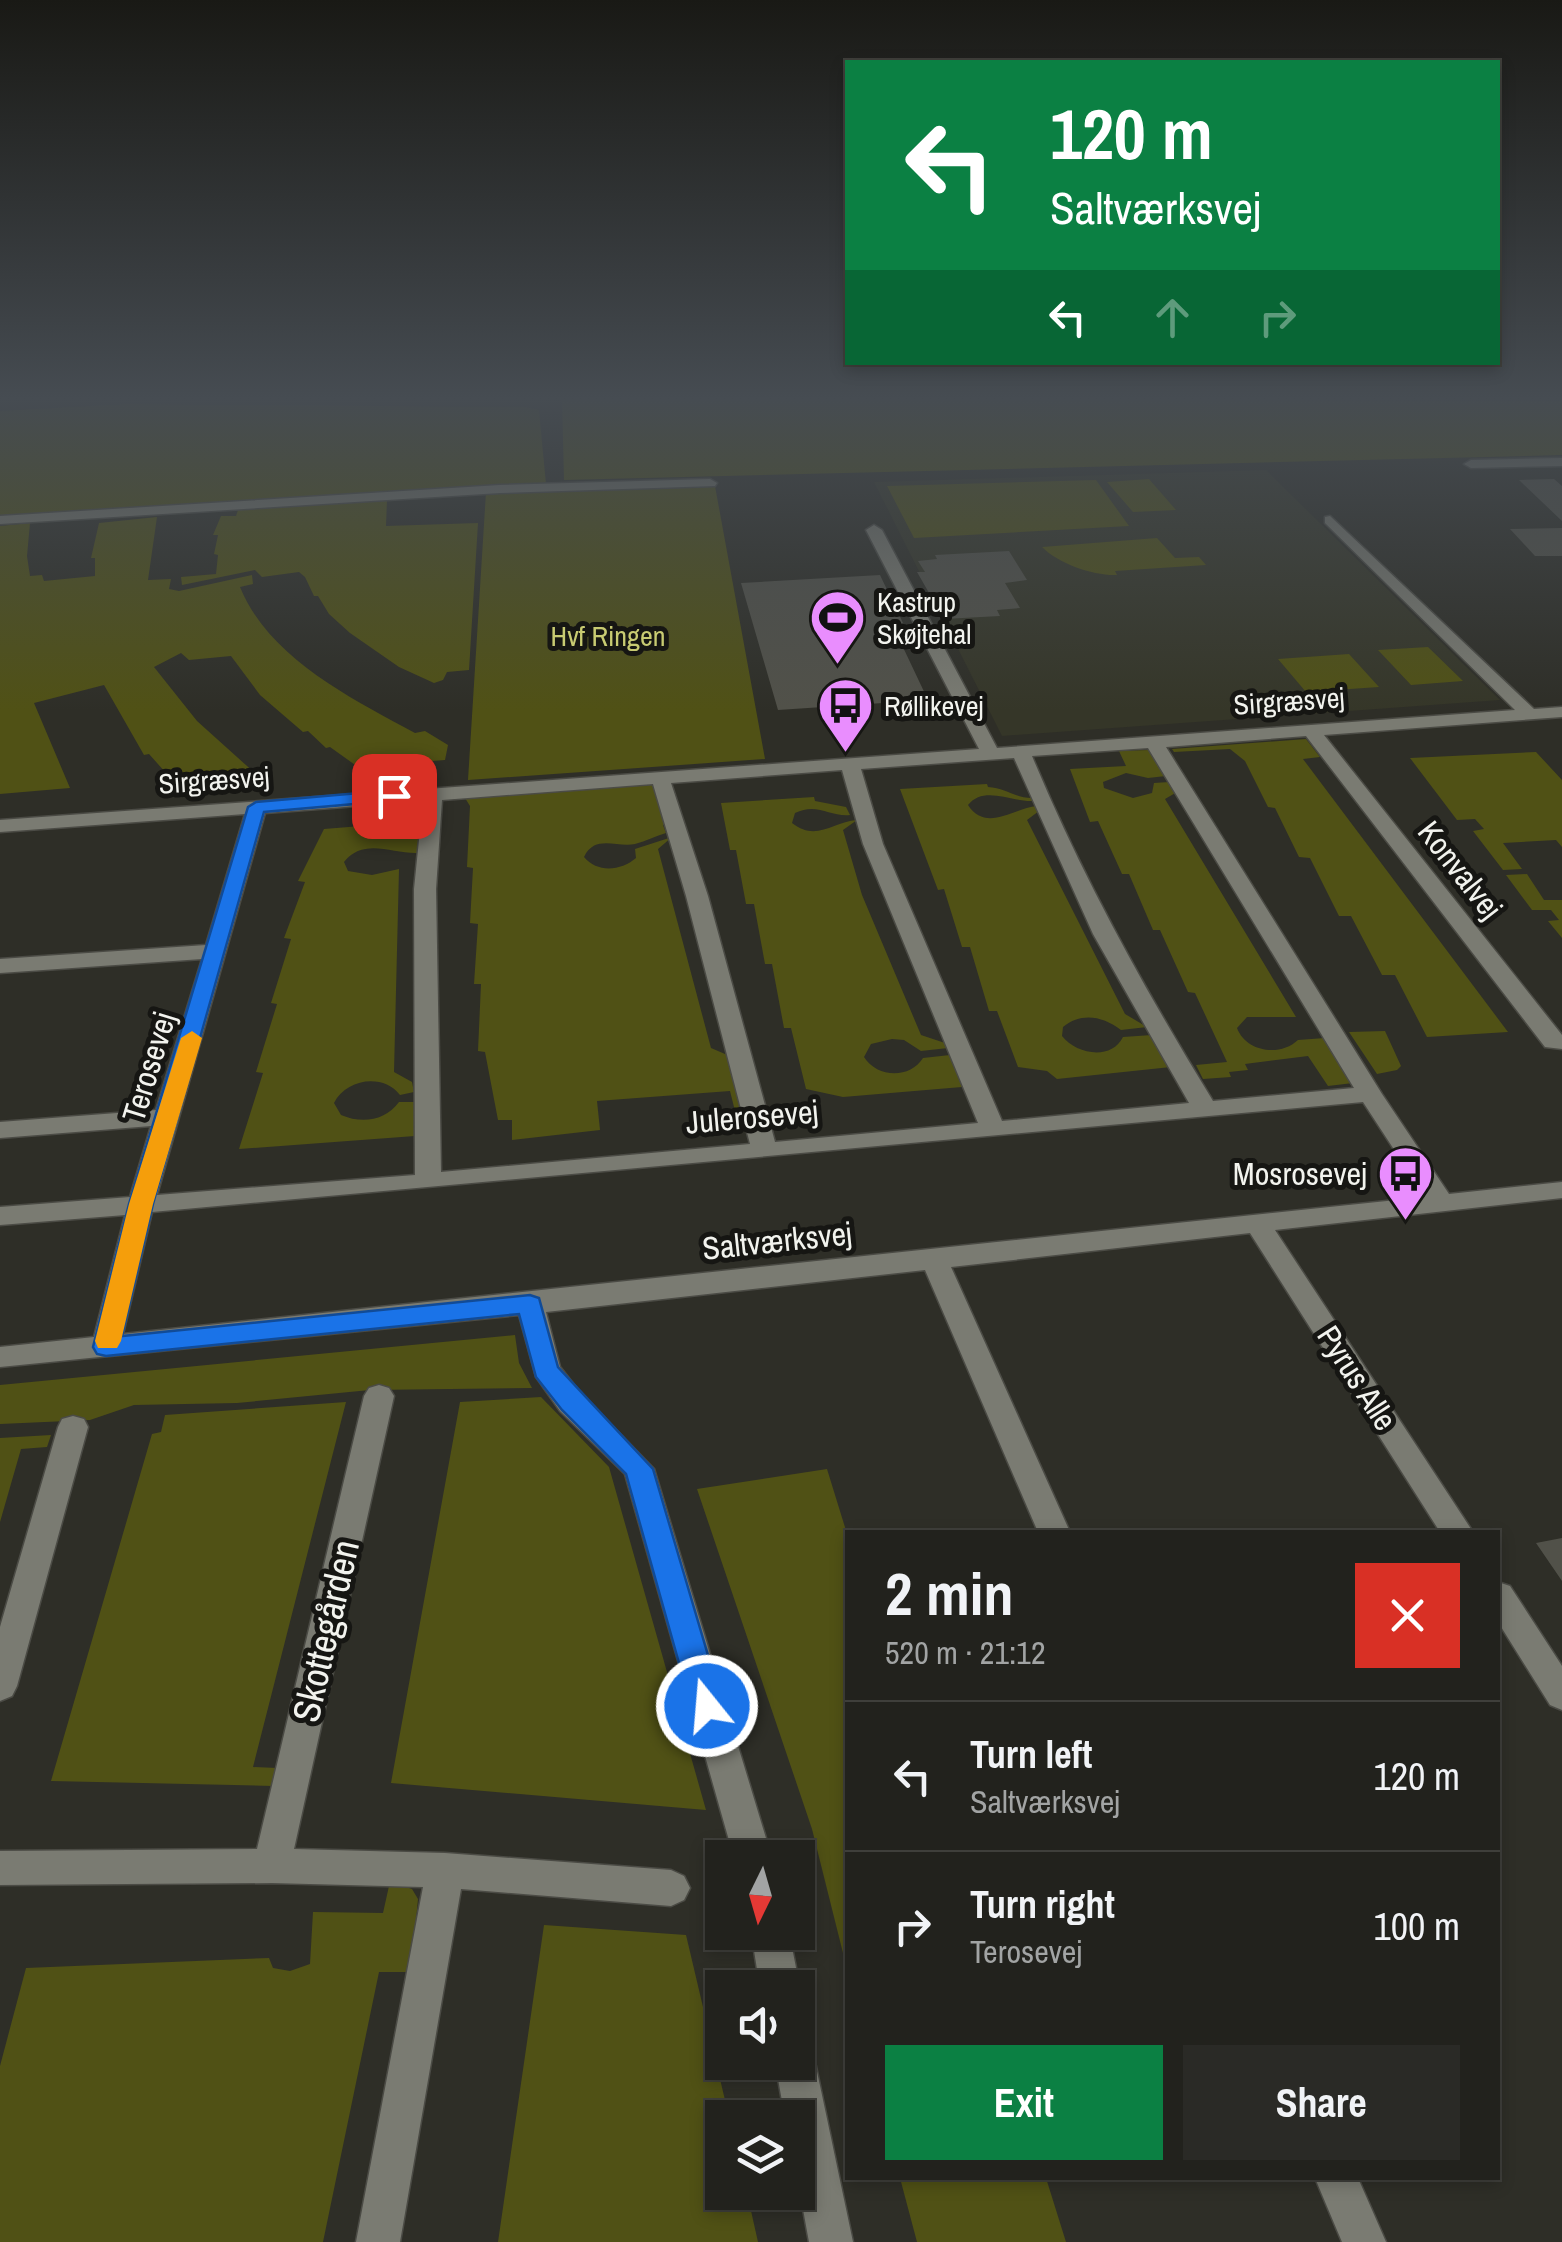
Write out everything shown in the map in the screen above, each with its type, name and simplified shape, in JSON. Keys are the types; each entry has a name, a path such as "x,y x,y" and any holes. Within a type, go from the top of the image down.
{"street":[{"path":"0,520 296,502"},
{"path":"1330,520 1529,714"},
{"path":"874,530 990,752"},
{"name":"Sirgræsvej","path":"0,826 1562,712"},
{"name":"Konvalvej","path":"1311,730 1553,1042 1562,1042"},
{"path":"1152,740 1370,1094 1442,1203"},
{"path":"1020,750 1049,826 1144,1008 1205,1109"},
{"path":"849,762 873,844 993,1128"},
{"path":"660,777 698,896 764,1148"},
{"path":"428,1182 424,907 433,792"},
{"name":"Terosevej","path":"106,1347 141,1204 256,807"},
{"path":"0,966 217,951"},
{"name":"Julerosevej","path":"0,1216 428,1182 1370,1094"},
{"path":"0,1130 168,1117"},
{"name":"Saltværksvej","path":"0,1357 530,1304 1562,1190"},
{"name":"Pyrus Alle","path":"1257,1222 1456,1530"},
{"path":"934,1258 1053,1530"},
{"path":"530,1304 546,1370 571,1403 638,1469 748,1840"},
{"name":"Skottegården","path":"272,1866 379,1396"},
{"path":"0,1686 74,1427"},
{"path":"1500,1598 1562,1695"},
{"path":"0,1868 272,1866 444,1870 672,1888"},
{"path":"378,2242 444,1870"},
{"path":"798,2080 830,2242"},
{"path":"1337,2180 1364,2242"}],"shaded area":[{"path":"884,502 1298,502 1500,700 1002,736"}],"green space":[{"path":"0,502 254,502 0,517"},
{"path":"387,502 386,526 478,523 469,670 447,672 443,680 434,683 399,667 329,614 299,572 262,577 255,570 182,585 181,577 216,574 218,555 214,554 218,535 213,535 221,516 236,516 238,510"},
{"name":"Hvf Ringen","path":"485,502 718,502 765,759 468,780"},
{"path":"895,502 1112,502 1129,526 914,538"},
{"path":"1124,502 1169,502 1176,510 1133,512"},
{"path":"157,517 148,580 171,579 169,589 179,591 252,575 253,584 240,587 253,612 291,655 365,705 415,733 425,731 448,745 445,760 358,767 326,748 308,731 303,732 260,695 231,656 189,660 181,653 154,667 197,721 257,775 174,782 149,754 144,755 104,685 34,703 70,788 0,794 0,526 30,523 30,576 42,575 44,581 95,576 95,558 91,558 99,523"},
{"path":"1157,538 1175,558 1199,557 1206,565 1115,571 1117,575 1108,575 1067,564 1042,547"},
{"path":"1428,647 1463,681 1411,685 1378,650"},
{"path":"1349,654 1379,687 1306,692 1278,659"},
{"path":"1306,739 1320,757 1303,759 1508,1032 1427,1037 1395,975 1382,975 1351,916 1339,916 1310,858 1299,857 1275,808 1268,807 1245,761 1230,749 1172,749"},
{"path":"1149,750 1166,776 1148,778 1126,773 1103,782 1104,788 1133,798 1152,793 1154,783 1169,782 1177,792 1165,799 1296,1017 1247,1017 1237,1028 1241,1036 1256,1047 1273,1050 1298,1040 1325,1038 1353,1083 1328,1086 1308,1056 1245,1064 1248,1070 1229,1072 1231,1077 1203,1079 1196,1065 1227,1062 1195,993 1188,992 1160,930 1153,930 1129,874 1122,874 1098,821 1090,822 1070,769 1126,766 1119,751"},
{"path":"1536,752 1562,780 1562,847 1556,840 1503,843 1522,869 1503,870 1473,831 1484,829 1475,819 1457,820 1410,758"},
{"path":"658,784 670,824 663,825 666,833 635,844 600,844 584,857 596,866 616,868 636,858 635,849 672,837 658,849 711,1048 732,1057 748,1122 738,1123 730,1091 597,1101 600,1130 512,1140 512,1120 498,1120 485,1052 478,1051 481,984 474,984 478,924 470,923 473,868 467,867 470,806 465,798"},
{"path":"987,784 1032,798 1033,801 1025,801 990,795 968,805 975,813 992,818 1037,806 1039,811 1027,820 1125,1014 1147,1027 1121,1030 1099,1019 1085,1018 1063,1027 1062,1036 1084,1051 1102,1052 1118,1045 1123,1037 1152,1035 1171,1067 1057,1079 1047,1071 1018,1067 997,1011 989,1011 970,947 962,947 944,889 938,890 900,789"},
{"path":"814,797 815,801 846,807 850,815 810,809 795,813 792,823 817,831 857,820 843,830 862,895 921,1035 945,1043 948,1048 921,1051 904,1040 892,1039 871,1044 864,1057 877,1069 894,1073 910,1070 923,1058 950,1055 962,1087 843,1097 806,1089 791,1028 784,1028 772,964 765,964 754,904 746,904 736,850 730,850 721,803"},
{"path":"423,821 418,853 369,848 352,854 344,862 348,871 372,875 399,869 394,1072 412,1082 414,1092 400,1095 384,1084 365,1082 347,1089 334,1103 341,1115 365,1120 380,1117 399,1102 414,1102 415,1136 239,1149 263,1073 256,1072 277,1004 271,1003 291,939 284,938 305,882 298,881 324,829"},
{"path":"1527,874 1544,900 1562,900 1562,938 1548,921 1559,920 1551,910 1532,910 1506,875"},
{"path":"1385,1031 1401,1066 1377,1074 1349,1032"},
{"path":"515,1335 519,1363 532,1388 370,1390 237,1403 134,1405 90,1420 0,1424 0,1385"},
{"path":"541,1397 609,1467 706,1810 391,1783 460,1402"},
{"path":"346,1402 253,1767 277,1768 273,1786 51,1781 152,1434 161,1432 165,1415"},
{"path":"51,1435 47,1447 21,1449 0,1522 0,1438"},
{"path":"827,1469 846,1530 845,1961 812,1829 697,1489"},
{"path":"389,1886 412,1889 418,1899 411,1972 379,1972 323,2242 0,2242 0,2066 26,1968 269,1958 273,1968 290,1971 310,1964 313,1912 383,1913"},
{"path":"544,1925 686,1935 705,2015 705,2080 720,2080 725,2100 705,2100 705,2210 751,2210 758,2242 498,2242"},
{"path":"901,2180 1047,2180 1066,2242 917,2242"}],"building":[{"path":"1542,502 1562,502 1562,521"},
{"path":"1562,528 1562,556 1535,556 1510,529"},
{"path":"1009,551 1027,580 1005,583 1020,608 997,610 1000,616 944,619 917,572 925,572 918,561 937,559 935,555"},
{"name":"Kastrup Skøjtehal","path":"880,575 903,623 892,624 928,700 778,710 741,583"},
{"path":"1562,1538 1562,1581 1536,1543"}],"slow traffic":[{"path":"108,1341 141,1204 192,1038"}],"place":[{"name":"Kastrup Skøjtehal","path":"838,667"},
{"name":"Røllikevej","path":"845,755"},
{"name":"Mosrosevej","path":"1406,1223"}],"route":[{"path":"394,796 256,807 141,1204 106,1347 530,1304 546,1370 571,1403 638,1469 707,1706"}]}
